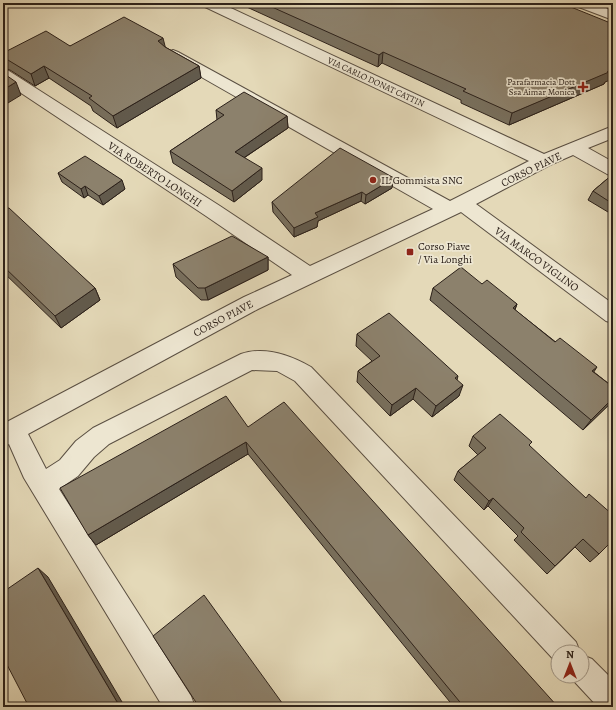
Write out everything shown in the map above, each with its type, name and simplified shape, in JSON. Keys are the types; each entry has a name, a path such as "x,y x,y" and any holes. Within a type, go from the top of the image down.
{"street":[{"name":"VIA CARLO DONAT CATTIN","path":"208,3 544,161"},
{"path":"580,3 613,16"},
{"path":"173,55 455,206"},
{"name":"VIA ROBERTO LONGHI","path":"3,74 307,275"},
{"name":"CORSO PIAVE","path":"8,433 307,275 455,206 544,161 613,130"},
{"path":"574,148 613,170"},
{"name":"VIA MARCO VIGLINO","path":"455,206 613,315"},
{"path":"43,485 69,468 85,449 101,436 249,361 270,360 288,364 303,374 558,644"},
{"path":"8,433 43,485 180,707"},
{"path":"590,678 613,702"}],"building":[{"path":"263,3 561,3 613,24 613,69 512,113 463,91 466,89 383,52 379,55"},
{"path":"124,17 163,38 158,41 165,47 199,66 113,116 89,98 92,96 44,66 31,74 3,57 3,53 46,31 70,46"},
{"path":"3,73 16,82 3,90"},
{"path":"244,92 287,116 235,152 262,168 232,191 170,151 224,115 216,110"},
{"path":"340,148 394,178 366,195 362,192 315,213 318,217 294,228 272,202"},
{"path":"85,156 122,180 99,196 85,186 81,189 58,173"},
{"path":"613,174 613,204 593,191"},
{"path":"3,208 9,208 95,288 55,316 3,266"},
{"path":"232,236 268,257 205,288 198,288 173,264"},
{"path":"461,267 482,284 487,280 517,304 513,308 555,342 560,338 597,367 592,371 613,387 613,398 591,420 433,288"},
{"path":"389,313 458,376 455,378 463,385 436,406 416,388 392,405 358,371 380,356 357,334"},
{"path":"226,396 248,427 284,402 558,707 464,707 246,442 88,535 60,488"},
{"path":"500,414 532,442 529,445 586,498 589,494 613,515 613,540 599,554 583,539 555,566 521,532 524,528 493,498 489,501 458,471 486,448 473,436"},
{"path":"38,568 120,707 29,707 3,657 3,592"},
{"path":"204,595 285,707 199,707 153,636"}],"place":[{"name":"Parafarmacia Dott Ssa Aimar Monica","path":"583,87"},
{"name":"IL Gommista SNC","path":"373,180"},
{"name":"Corso Piave / Via Longhi","path":"410,252"}]}
